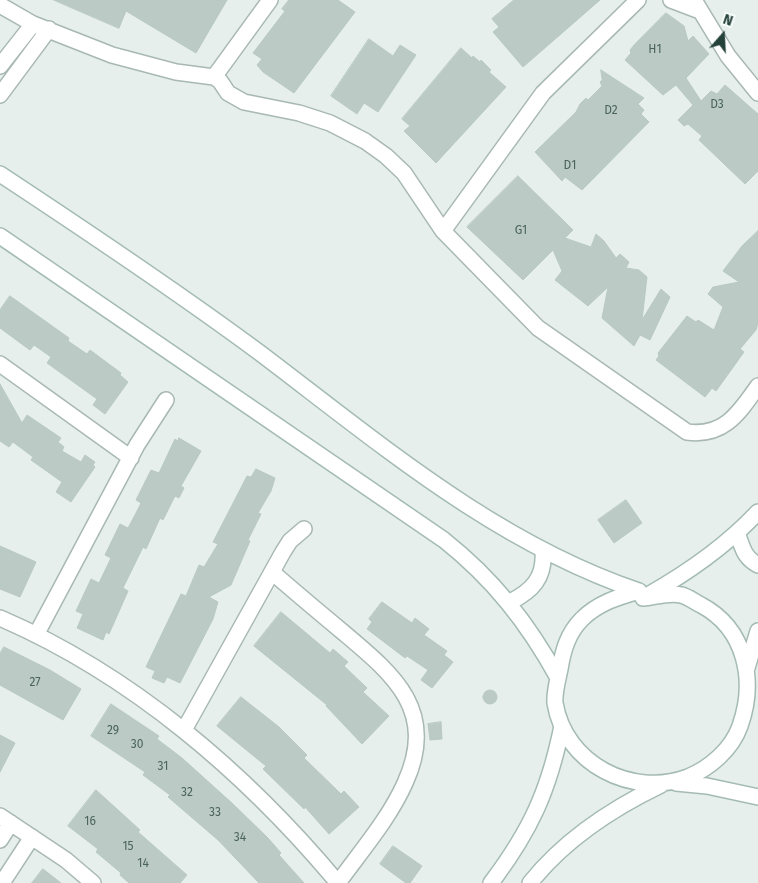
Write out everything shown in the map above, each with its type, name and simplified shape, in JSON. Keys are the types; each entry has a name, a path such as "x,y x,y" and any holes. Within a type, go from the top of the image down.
{"street":[{"path":"214,77 270,0"},
{"path":"443,231 542,92 638,0"},
{"path":"671,0 697,6 728,56 758,93"},
{"path":"0,5 33,24 112,55 176,72 214,77 220,81 228,93 244,102 298,113 330,123 365,141 386,156 404,173 443,231 538,328 687,432 707,432 725,424 737,415 758,386"},
{"path":"0,66 33,24"},
{"path":"0,95 49,29"},
{"path":"0,174 142,268 362,431 468,506 543,551 590,573 641,594 692,568 737,533 758,512"},
{"path":"0,236 444,540 484,574 510,602 528,626 558,678"},
{"path":"0,364 131,458"},
{"path":"36,635 131,458 166,400"},
{"path":"184,730 290,541 304,529"},
{"path":"737,533 741,548 747,558 758,565"},
{"path":"510,602 528,593 536,584 543,569 543,551"},
{"path":"0,618 36,635 109,677 184,730 262,800 338,883 390,810 406,782 415,747 414,721 407,697 383,666 272,572"},
{"path":"751,678 734,636 711,610 681,594 641,594 608,600 582,619 563,646 555,702 562,726 579,752 603,771 632,782 708,786 758,797"},
{"path":"530,883 564,846 628,800 667,783 699,773 721,756 738,733 747,706 758,631"},
{"path":"491,883 529,828 544,796 555,762 562,726"},
{"path":"0,840 5,820 66,860 93,883"},
{"path":"2,883 32,837"}],"building":[{"path":"54,0 227,0 196,53 126,11 119,28"},
{"path":"289,0 338,0 355,12 294,93 263,72 257,65 262,59 253,53 285,11 282,9"},
{"path":"514,0 600,0 523,67 493,32 499,27 492,19"},
{"path":"666,13 684,26 688,41 693,36 709,54 686,78 701,101 711,91 717,94 725,85 758,114 758,171 745,184 699,140 702,136 688,124 684,126 678,120 693,105 676,85 663,95 625,60 635,44"},
{"path":"369,39 393,56 400,45 416,55 378,112 364,103 357,114 331,96"},
{"path":"461,48 472,58 473,56 480,62 481,60 491,70 489,72 506,87 436,163 404,131 410,126 402,119"},
{"path":"601,70 644,98 638,104 644,110 641,114 649,122 582,190 565,177 562,181 535,152 576,112 586,98 588,100 602,86 600,82 602,80"},
{"path":"518,176 573,230 565,238 591,247 596,234 604,241 616,258 620,254 629,262 626,268 639,270 647,277 642,320 661,289 670,297 650,340 640,335 634,346 602,318 608,287 588,306 555,280 562,271 553,250 523,280 467,227"},
{"path":"758,231 758,323 756,330 740,349 744,352 716,391 712,388 705,397 656,360 659,356 658,353 687,316 696,322 698,320 714,330 723,307 708,294 713,287 739,282 723,271 742,246"},
{"path":"10,296 69,338 68,341 87,354 90,350 121,373 120,375 128,382 105,414 93,405 97,399 47,363 51,357 34,345 30,350 0,328 0,310"},
{"path":"0,384 22,423 27,415 61,438 58,442 64,447 62,451 81,462 85,455 95,462 93,465 95,467 71,502 56,492 62,482 31,460 33,457 13,442 9,447 0,441"},
{"path":"179,438 201,451 181,486 184,488 179,498 175,496 163,520 160,518 146,549 143,547 123,588 128,591 109,634 106,632 103,640 77,628 83,614 76,611 91,579 99,583 111,558 105,555 120,524 128,528 141,503 136,500 151,470 159,473 175,439 178,441"},
{"path":"256,469 275,478 271,491 258,513 261,514 248,540 250,541 231,585 209,597 218,602 213,619 180,683 167,677 164,683 152,678 155,671 146,667 181,594 186,596 199,565 204,567 218,544 213,542 247,476 251,477"},
{"path":"626,500 642,523 614,543 598,520"},
{"path":"0,546 36,562 20,597 0,589"},
{"path":"382,602 412,623 415,618 429,629 424,635 447,651 444,655 453,662 432,688 421,680 428,670 407,656 405,658 367,629 372,622 369,619"},
{"path":"281,612 330,653 333,649 348,662 344,666 367,688 363,692 389,716 362,744 327,705 254,646"},
{"path":"4,647 50,670 81,689 63,720 0,685 0,654"},
{"path":"490,690 495,692 497,697 495,702 490,704 485,702 483,697 485,692"},
{"path":"241,697 279,727 307,755 304,758 341,794 344,791 359,807 329,834 305,807 304,809 263,769 266,766 217,726"},
{"path":"111,704 159,736 157,739 182,758 233,804 268,838 281,853 279,855 304,883 259,883 218,840 168,797 170,795 143,775 145,772 91,736"},
{"path":"441,722 442,739 430,740 428,724"},
{"path":"0,735 15,743 0,772"},
{"path":"96,790 140,830 138,832 187,875 180,883 129,883 120,875 121,873 96,852 98,849 68,826"},
{"path":"393,846 422,866 410,883 406,883 380,864"},
{"path":"43,869 61,883 32,883"}]}
